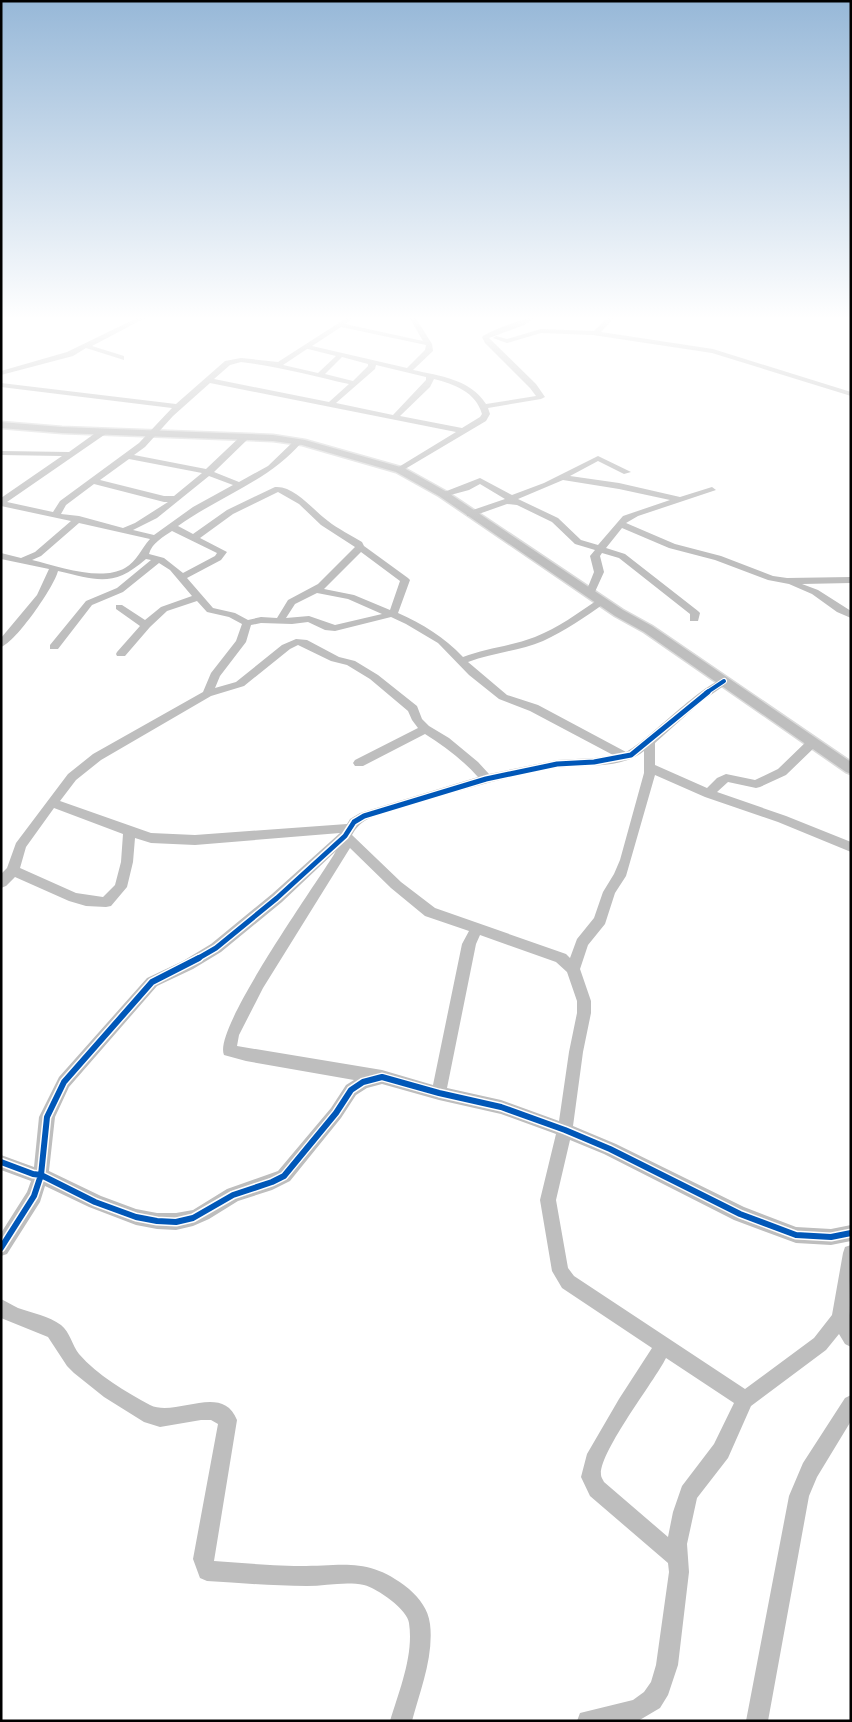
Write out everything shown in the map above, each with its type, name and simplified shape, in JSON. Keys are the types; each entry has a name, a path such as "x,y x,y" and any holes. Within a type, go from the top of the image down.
{"main road":[{"path":"1,425 152,434 246,436 298,442 370,460 400,470 443,494 470,514 602,601 648,629 851,769"}],"street":[{"path":"104,397 179,407"},
{"path":"57,514 61,505 128,456 189,397"},
{"path":"297,397 463,431"},
{"path":"331,404 338,397"},
{"path":"395,417 415,397"},
{"path":"400,470 483,418 486,414 485,406 476,397"},
{"path":"485,406 539,397"},
{"path":"160,404 170,414"},
{"path":"1,502 104,431"},
{"path":"139,530 246,436"},
{"path":"1,556 36,560 54,567 102,578 128,570 144,556 146,548 156,538 196,509 271,468 298,442"},
{"path":"1,454 70,454"},
{"path":"128,456 207,472 240,485"},
{"path":"470,514 506,501 515,500 598,458 627,472"},
{"path":"561,477 620,486 680,500"},
{"path":"93,481 164,499 176,499"},
{"path":"443,494 466,488 480,481 555,520 578,542 622,556 695,613 694,619"},
{"path":"195,537 230,512 278,489 302,502 324,523 359,544 360,547 405,580 393,614"},
{"path":"591,592 599,572 596,556 626,518 712,490"},
{"path":"1,502 125,530 139,530 156,538"},
{"path":"36,560 78,519"},
{"path":"620,525 627,526 672,546 714,557 760,575 786,581 815,592 840,610 851,615"},
{"path":"172,527 222,552 222,555 181,578"},
{"path":"280,621 293,599 315,590 346,563 360,547"},
{"path":"144,556 158,559 173,568 210,610 232,615 247,623 309,619 329,628 335,628 393,614"},
{"path":"54,647 89,603 120,590 158,559"},
{"path":"1,644 20,625 50,580 54,567"},
{"path":"786,581 851,580"},
{"path":"315,590 348,596 393,614 442,640 473,673 503,698 534,708 626,758"},
{"path":"121,654 146,625 164,609 199,597"},
{"path":"462,662 485,652 538,639 566,625 602,601"},
{"path":"119,607 146,625"},
{"path":"207,694 215,675 241,642 247,623"},
{"path":"1,883 13,870 19,849 72,777 98,757 207,694 240,684 286,648 300,641 336,659 351,663 378,680 413,709 418,723 445,741 486,779"},
{"path":"1,1248 30,1204 41,1175 45,1122 64,1082 76,1066 115,1026 138,996 152,982 216,948 277,898 364,816 486,779 557,764 626,758 649,742 698,699 724,681"},
{"path":"359,763 425,729"},
{"path":"574,969 582,943 600,920 609,892 620,876 626,860 644,800 651,768 649,742"},
{"path":"709,794 726,778 756,784 782,772 812,743"},
{"path":"651,768 709,794 782,819 851,848"},
{"path":"52,803 151,838 195,840 347,832"},
{"path":"13,870 31,880 89,902 101,904 106,902 122,887 127,862 129,830"},
{"path":"347,832 396,885 430,912 442,918 477,928 561,958 574,969 584,1000 584,1013 576,1052 565,1130 548,1200 554,1243 562,1275 568,1282 745,1400"},
{"path":"347,832 342,854 265,975 230,1036 229,1050 246,1055 382,1077 440,1094 501,1107 565,1130 610,1149 740,1214 786,1232 796,1235 831,1237 851,1233"},
{"path":"440,1094 454,1011 469,944 477,928"},
{"path":"344,1071 351,1090"},
{"path":"1,1162 33,1174 41,1175 142,1220 171,1222 194,1218 232,1196 273,1183 284,1176 336,1113 351,1090 364,1082 382,1077"},
{"path":"588,1721 638,1710 652,1700 660,1687 667,1665 680,1572 677,1544 689,1493 721,1451 745,1400 820,1344 840,1319 851,1253"},
{"path":"1,1308 14,1316 51,1330 58,1336 67,1352 78,1364 102,1384 152,1416 164,1418 203,1411 223,1414 228,1420 204,1559 207,1572 269,1576 358,1574 374,1578 409,1602 418,1614 420,1639 412,1684 400,1721"},
{"path":"840,1319 851,1338"},
{"path":"663,1345 594,1461 591,1477 597,1489 677,1558"},
{"path":"757,1721 801,1491 810,1470 851,1404"}],"cycle path":[{"path":"1,1248 34,1196 41,1175 47,1117 64,1082 77,1066 115,1026 152,982 188,965 216,948 277,898 345,836 354,822 364,816 412,800 486,779 557,764 594,762 631,755 660,733 698,699 724,681"},
{"path":"1,1162 33,1174 41,1175 115,1210 136,1217 176,1222 193,1218 233,1195 284,1176 336,1113 351,1090 363,1082 382,1077 439,1093 501,1107 565,1130 610,1149 740,1214 796,1235 831,1237 851,1233"}]}
